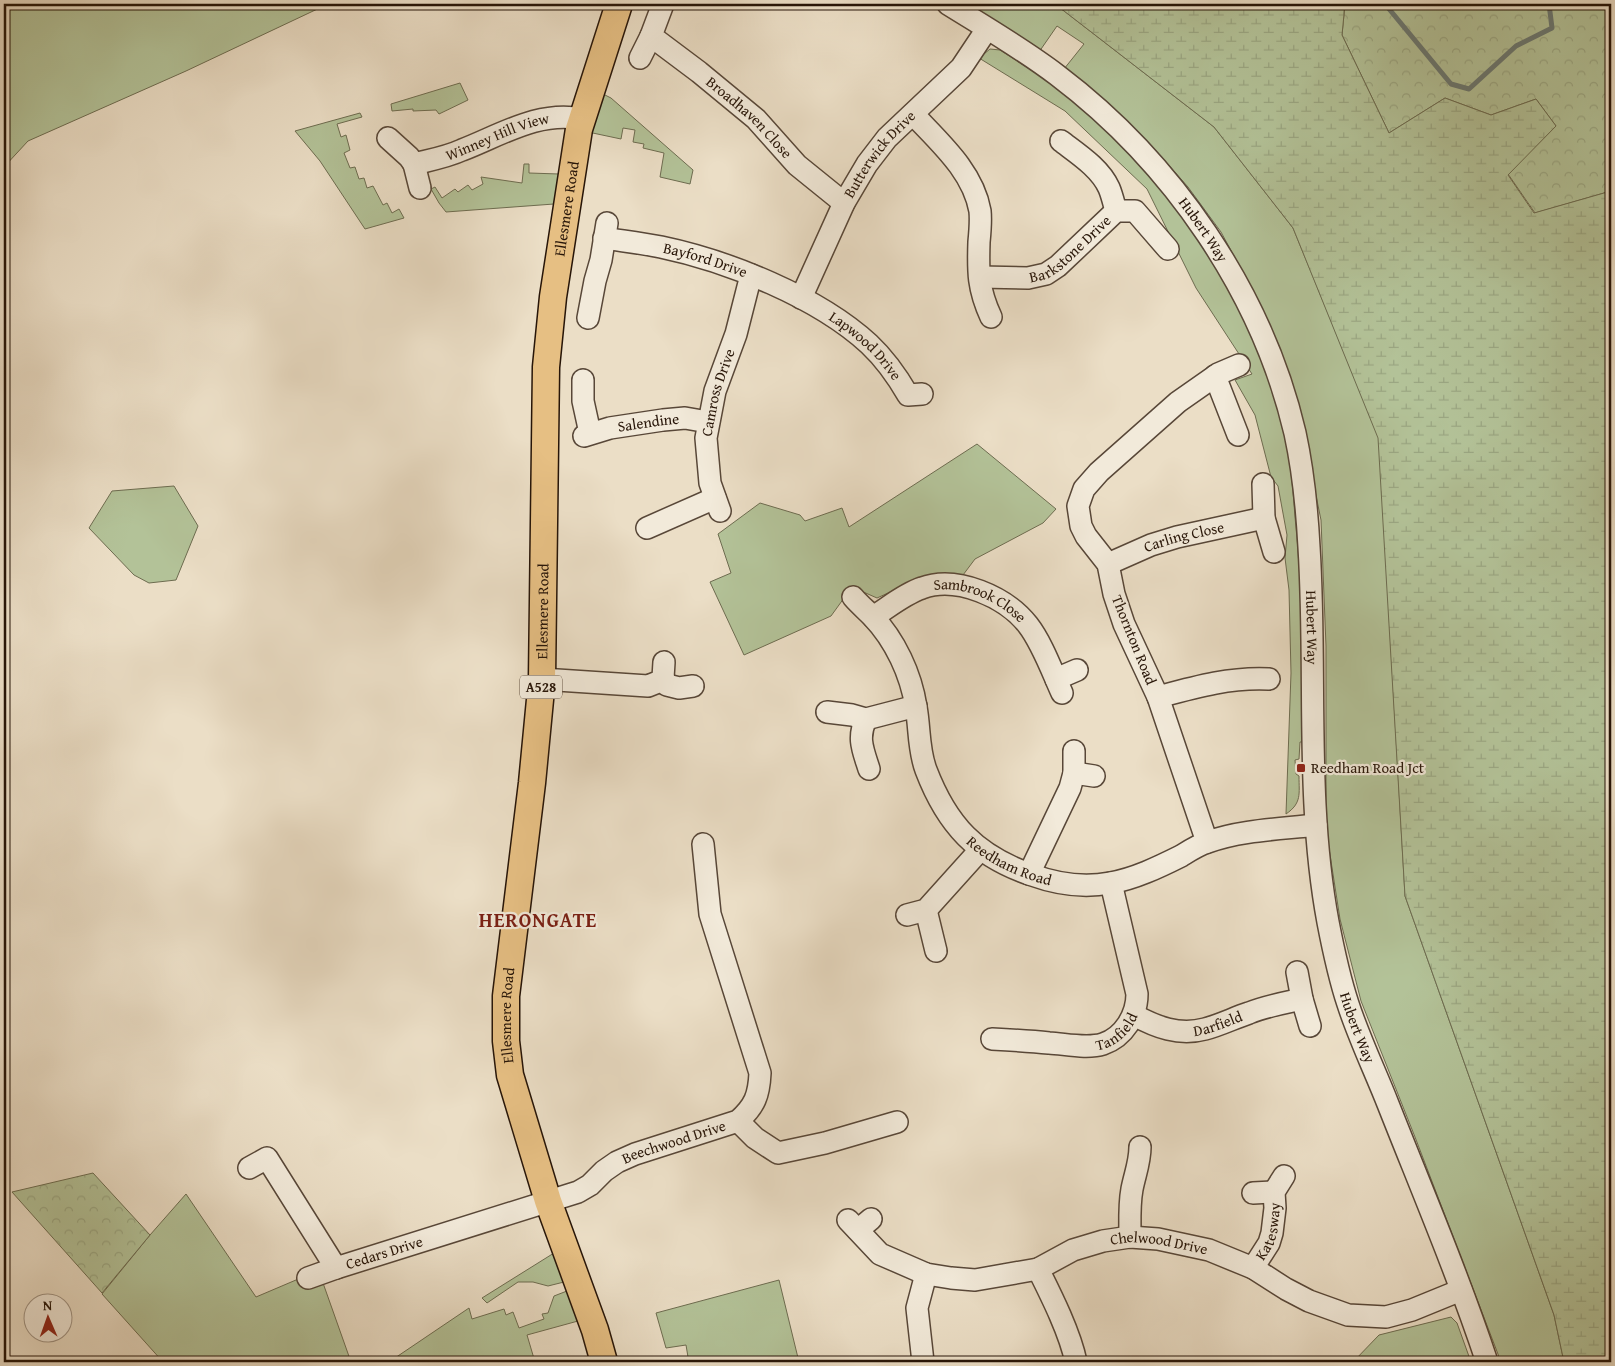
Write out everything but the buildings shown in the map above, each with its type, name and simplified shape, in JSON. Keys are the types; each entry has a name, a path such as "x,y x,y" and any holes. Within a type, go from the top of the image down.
{"main road":[{"name":"Ellesmere Road","path":"604,1362 595,1330 548,1201 510,1075 506,1041 506,996 532,783 542,680 546,367 553,297 582,119 619,4"}],"street":[{"path":"640,58 663,4"},
{"name":"Hubert Way","path":"948,4 1055,73 1089,101 1130,140 1170,184 1198,220 1223,258 1260,332 1280,382 1295,433 1310,548 1316,825 1328,922 1348,1003 1461,1290 1487,1362"},
{"name":"Butterwick Drive","path":"801,298 844,203 868,164 887,138 961,68 988,29"},
{"name":"Broadhaven Close","path":"651,36 699,72 756,119 797,165 844,203"},
{"path":"913,114 962,169 975,195 980,212 980,288 991,317"},
{"name":"Winney Hill View","path":"414,164 460,151 541,118 562,117 582,119"},
{"path":"388,138 414,164 420,188"},
{"path":"1061,141 1100,175 1109,188 1116,211"},
{"name":"Barkstone Drive","path":"980,277 1019,278 1046,274 1058,266 1116,211 1135,211 1168,249"},
{"name":"Bayford Drive","path":"588,318 606,230 686,253 750,275 801,298"},
{"name":"Camross Drive","path":"647,528 718,504 710,483 706,451 708,422 715,390 736,334 750,275"},
{"name":"Lapwood Drive","path":"801,298 844,323 870,344 895,373 908,395 922,394"},
{"name":"Thornton Road","path":"1207,842 1158,698 1124,624 1114,594 1108,564 1086,536 1081,526 1078,506 1084,489 1099,472 1178,402 1215,376 1239,365"},
{"path":"1215,376 1238,435"},
{"name":"Salendine","path":"583,380 583,401 587,429 610,428 685,418 708,422"},
{"path":"1263,484 1264,518 1274,552"},
{"name":"Carling Close","path":"1108,564 1177,537 1264,518"},
{"name":"Sambrook Close","path":"873,617 910,593 924,587 948,584 972,588 994,598 1012,610 1027,625 1059,686 1077,670"},
{"name":"Reedham Road","path":"853,597 873,617 895,648 907,672 916,706 919,745 925,768 933,786 949,815 966,837 980,850 999,862 1048,881 1067,884 1111,883 1141,874 1207,842 1264,830 1316,825"},
{"path":"542,680 648,686 658,682 663,670 668,685 679,688 693,686"},
{"path":"1158,698 1204,684 1225,680 1251,678 1269,680"},
{"path":"827,712 866,719 916,706"},
{"path":"866,719 861,730 862,745 869,769"},
{"path":"1030,874 1070,788 1084,774 1074,752"},
{"name":"Beechwood Drive","path":"548,1201 578,1192 617,1162 635,1154 738,1121 750,1111 756,1099 760,1086 760,1072 710,914 703,844"},
{"path":"936,951 917,913 980,850"},
{"name":"Tanfield","path":"992,1039 1086,1046 1102,1044 1122,1032 1134,1015 1137,994 1111,883"},
{"path":"1297,972 1310,1026"},
{"name":"Darfield","path":"1134,1015 1160,1028 1190,1031 1205,1029 1265,1007 1302,999"},
{"path":"738,1121 755,1138 778,1153 825,1143 897,1122"},
{"path":"1130,1237 1132,1189 1144,1156"},
{"name":"Cedars Drive","path":"266,1158 336,1268 548,1201"},
{"name":"Katesway","path":"1253,1193 1279,1184 1269,1243 1253,1268"},
{"name":"Chelwood Drive","path":"859,1223 880,1254 926,1274 975,1280 1038,1269 1073,1250 1103,1241 1130,1237 1158,1239 1209,1250 1253,1268 1309,1301 1348,1315 1386,1317 1412,1310 1461,1290"},
{"path":"308,1278 336,1268"},
{"path":"1038,1269 1059,1314 1076,1362"},
{"path":"923,1362 917,1308 926,1274"}],"green space":[{"path":"4,4 328,4 186,71 28,141 4,167"},
{"path":"965,4 1055,4 1214,127 1293,228 1379,438 1405,896 1554,1315 1564,1362 1501,1362 1361,1001 1340,919 1326,829 1326,646 1321,520 1298,407 1273,336 1221,232 1188,187 1151,145 1110,106 1064,69 1084,44 1057,26 1039,52"},
{"path":"1055,4 1345,4 1342,35 1389,133 1445,98 1491,115 1536,99 1556,126 1508,175 1534,213 1611,191 1611,1362 1564,1362 1554,1315 1405,896 1378,438 1293,228 1214,127"},
{"path":"1345,4 1611,4 1611,191 1535,213 1508,174 1556,126 1536,99 1491,115 1445,98 1389,133 1342,35"},
{"path":"990,49 1000,50 1070,97 1108,131 1144,168 1176,208 1205,250 1231,294 1253,340 1271,388 1285,438 1292,477 1300,573 1304,742 1300,742 1299,759 1295,760 1296,774 1299,776 1297,802 1286,814 1291,673 1289,590 1285,558 1287,535 1278,486 1271,477 1255,415 1235,380 1252,374 1196,288 1147,189 1065,111 979,58"},
{"path":"460,83 468,100 439,114 436,110 413,111 413,109 392,111 391,104"},
{"path":"601,93 611,98 693,170 690,184 660,177 664,153 643,148 644,144 633,142 635,130 623,128 621,139 588,132"},
{"path":"360,113 362,117 337,124 341,137 346,135 350,150 344,153 350,168 355,167 359,179 364,178 367,188 373,186 383,205 387,203 392,213 399,209 404,218 365,229 320,161 295,131"},
{"path":"524,164 529,164 529,173 559,174 554,204 446,212 431,189 435,187 442,198 455,189 458,192 468,185 472,190 483,184 481,177 522,183"},
{"path":"977,444 1056,509 1043,523 975,559 963,575 928,575 877,598 852,587 831,616 744,655 710,582 731,573 718,534 760,503 800,515 805,521 842,508 849,527"},
{"path":"174,486 198,526 176,580 149,583 134,575 89,528 112,491"},
{"path":"93,1173 150,1235 102,1293 12,1192"},
{"path":"186,1194 256,1297 303,1277 308,1288 323,1283 351,1362 163,1362 102,1294"},
{"path":"554,1253 564,1282 548,1286 533,1282 518,1282 487,1303 482,1298"},
{"path":"779,1280 799,1362 673,1361 688,1357 686,1345 666,1348 656,1313"},
{"path":"567,1291 578,1321 527,1335 535,1362 389,1362 469,1308 472,1319 504,1309 506,1315 513,1312 519,1328 544,1319 542,1314 548,1313 554,1296"},
{"path":"1451,1317 1457,1323 1471,1362 1353,1362 1379,1335"}],"waterway":[{"path":"1385,4 1451,84 1469,89 1516,46 1552,28 1549,4"}],"place":[{"name":"Reedham Road Jct","path":"1301,768"}],"district":[{"name":"HERONGATE","path":"538,920"}]}
